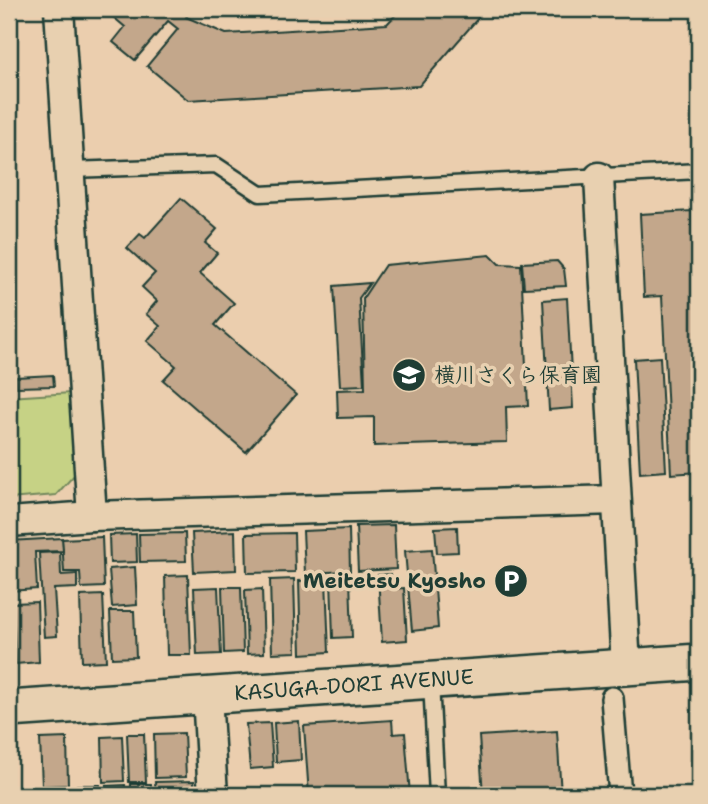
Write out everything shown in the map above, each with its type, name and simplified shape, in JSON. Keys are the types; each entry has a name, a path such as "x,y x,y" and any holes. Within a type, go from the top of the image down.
{"street":[{"path":"59,9 92,516"},
{"path":"599,177 616,500 620,795"},
{"path":"9,522 92,516 616,500"},
{"name":"KASUGA-DORI AVENUE","path":"9,709 431,680 619,683 699,662"},
{"path":"207,695 213,795"}],"lane":[{"path":"70,170 216,165 260,194 699,171"},
{"path":"431,680 437,795"}],"green space":[{"path":"71,393 77,472 56,495 9,499 9,397"}],"building":[{"path":"119,9 184,9 189,13 186,17 226,34 387,24 401,9 486,9 419,86 188,100 147,66 178,29 168,21 135,60 113,42 125,27 112,16"},
{"path":"181,198 217,229 205,243 217,253 200,273 234,303 215,325 296,395 246,452 163,380 176,366 147,341 160,326 146,314 157,301 142,287 155,273 127,248 140,234 145,238"},
{"path":"692,211 699,349 699,472 671,474 662,296 644,297 640,214"},
{"path":"490,255 499,264 521,265 528,406 506,407 507,442 374,446 374,417 338,418 337,390 365,389 363,298 385,265"},
{"path":"557,261 564,269 566,286 524,288 522,263"},
{"path":"370,283 359,298 364,385 340,386 334,286"},
{"path":"567,298 573,408 549,410 543,300"},
{"path":"660,357 666,471 640,473 634,359"},
{"path":"53,375 54,386 17,387 16,377"},
{"path":"394,525 396,569 358,571 356,526"},
{"path":"457,527 458,552 437,553 435,528"},
{"path":"349,529 350,571 305,573 303,531"},
{"path":"235,531 236,570 194,572 192,533"},
{"path":"185,533 186,561 140,562 139,534"},
{"path":"294,533 295,572 247,573 246,534"},
{"path":"136,534 137,562 110,563 109,535"},
{"path":"102,537 104,587 81,588 80,572 64,572 62,539"},
{"path":"62,538 63,551 35,552 37,589 9,591 9,541"},
{"path":"432,549 438,628 412,631 405,551"},
{"path":"60,552 61,575 77,574 77,588 54,589 57,636 44,637 39,553"},
{"path":"135,567 137,605 112,607 109,569"},
{"path":"391,574 392,589 404,588 407,640 382,642 378,575"},
{"path":"188,575 191,655 167,655 165,576"},
{"path":"294,579 296,652 272,653 270,580"},
{"path":"331,579 350,579 352,637 333,638"},
{"path":"326,580 329,652 301,654 299,581"},
{"path":"218,587 221,654 197,655 194,588"},
{"path":"222,587 241,587 243,652 224,653"},
{"path":"262,589 264,653 247,654 245,590"},
{"path":"103,595 106,661 82,662 80,596"},
{"path":"37,602 39,662 16,664 13,603"},
{"path":"110,611 134,611 136,657 112,658"},
{"path":"392,720 393,734 405,733 410,795 309,795 304,726"},
{"path":"299,721 301,760 276,762 274,723"},
{"path":"270,723 273,767 250,769 246,724"},
{"path":"557,731 561,795 483,795 479,736"},
{"path":"184,733 186,777 155,778 154,734"},
{"path":"127,734 144,734 146,782 129,782"},
{"path":"122,736 124,781 103,782 102,737"},
{"path":"67,738 68,785 42,786 40,739"},
{"path":"194,781 194,795 156,795 155,782"},
{"path":"131,784 151,784 151,795 131,795"},
{"path":"77,785 100,785 101,795 77,795"},
{"path":"125,785 125,795 106,795 106,786"},
{"path":"69,789 69,795 45,795 45,790"}],"place":[{"name":"横川さくら保育園","path":"409,375"},
{"name":"Meitetsu Kyosho","path":"511,581"}]}
